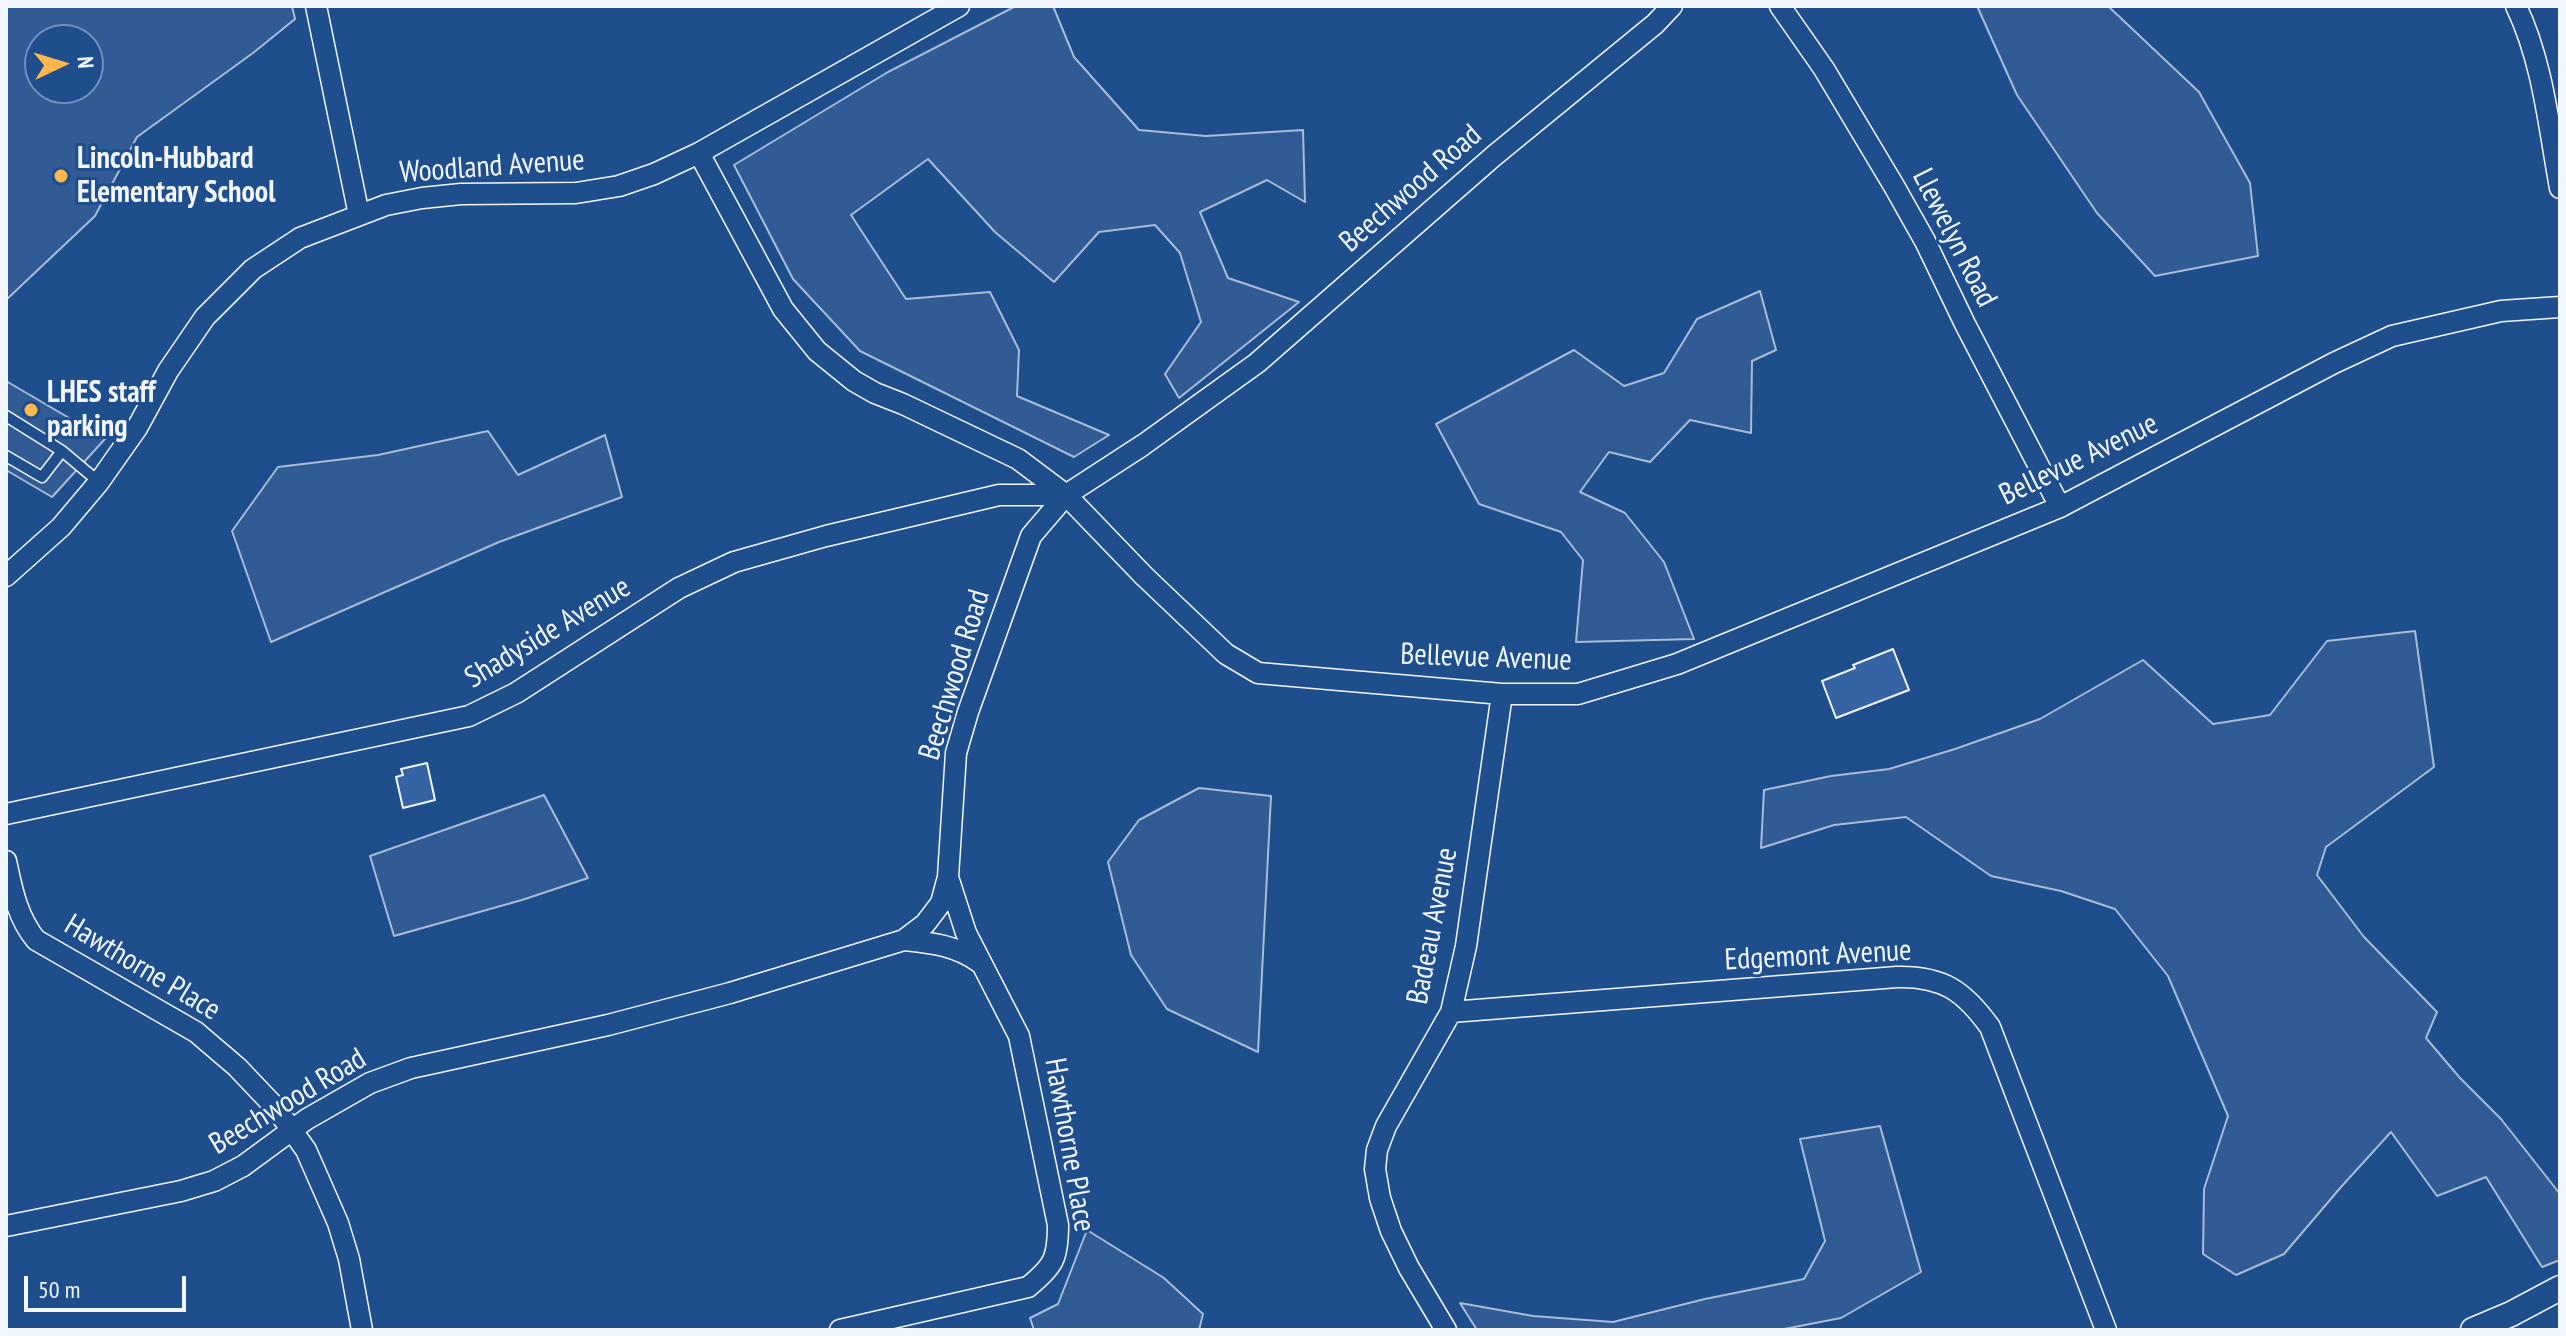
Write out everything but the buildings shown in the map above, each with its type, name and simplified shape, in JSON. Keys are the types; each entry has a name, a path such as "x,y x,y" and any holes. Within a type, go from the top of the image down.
{"street":[{"path":"316,6 359,215"},
{"name":"Woodland Avenue","path":"6,576 61,527 99,482 137,428 168,371 205,317 253,269 300,238 386,205 422,198 461,194 576,193 619,186 654,174 699,153 959,6"},
{"name":"Beechwood Road","path":"6,1226 181,1191 214,1181 243,1166 291,1130 370,1083 411,1068 608,1025 730,993 904,940 925,924 941,903 948,877 956,753 1031,536 1066,495 1143,445 1257,363 1495,155 1655,24 1672,6"},
{"name":"Llewelyn Road","path":"1780,6 1824,69 1902,199 2060,507"},
{"path":"2516,6 2526,27 2543,94 2560,188"},
{"name":"Bellevue Avenue","path":"699,153 783,309 817,351 854,381 875,393 996,446 1018,459 1066,495 1144,576 1226,654 1258,673 1502,694 1578,694 1677,664 2060,507 2334,363 2392,336 2501,311 2560,307"},
{"name":"Shadyside Avenue","path":"6,814 469,716 516,693 679,588 734,562 834,534 999,495 1066,495"},
{"name":"Badeau Avenue","path":"1446,1330 1391,1231 1380,1198 1375,1169 1377,1150 1386,1126 1451,1012 1466,946 1502,694"},
{"name":"Hawthorne Place","path":"6,861 19,915 36,940 196,1032 237,1067 275,1107 306,1150 338,1223 349,1259 362,1330"},
{"name":"Hawthorne Place","path":"840,1330 1028,1287 1046,1272 1058,1251 1058,1225 1019,1036 966,933 948,877"},
{"path":"904,940 948,945 980,963"},
{"name":"Edgemont Avenue","path":"1451,1012 1897,977 1935,981 1958,991 1973,1003 1990,1027 2106,1330"},
{"path":"2473,1330 2560,1288"}],"lane":[{"path":"6,416 62,451 99,482"},
{"path":"6,456 42,477 62,451"}],"shaded area":[{"name":"Lincoln-Hubbard Elementary School","path":"6,6 292,6 295,19 137,137 95,216 6,300"},
{"path":"1016,6 1053,6 1074,57 1139,130 1206,136 1303,130 1305,202 1267,180 1200,212 1228,278 1299,302 1179,398 1165,374 1201,322 1180,253 1155,225 1099,232 1054,282 995,232 928,159 851,215 906,299 990,292 1019,350 1017,396 1109,435 1074,457 860,351 793,279 734,165 888,72"},
{"path":"1977,6 2108,6 2199,92 2250,183 2258,256 2155,276 2097,213 2017,95"},
{"path":"1760,291 1776,350 1752,361 1751,433 1690,420 1650,462 1609,452 1580,492 1625,513 1664,562 1694,639 1576,642 1583,560 1561,532 1479,504 1436,424 1574,350 1624,386 1664,373 1697,319"},
{"name":"LHES staff parking","path":"6,381 105,439 52,497 6,470"},
{"path":"488,431 518,475 605,435 622,497 499,542 271,642 232,531 278,467 378,455"},
{"path":"2415,631 2434,767 2326,847 2317,875 2364,937 2437,1012 2426,1038 2501,1119 2560,1194 2560,1260 2542,1267 2486,1177 2437,1196 2391,1132 2284,1254 2236,1275 2203,1254 2204,1189 2228,1116 2168,976 2115,909 2061,891 1991,876 1906,817 1834,825 1761,848 1764,790 1831,776 1889,769 1955,749 2040,719 2143,660 2213,724 2270,715 2327,641"},
{"path":"1199,788 1271,796 1258,1052 1167,1009 1131,955 1108,862 1139,820"},
{"path":"544,795 588,878 394,936 370,856"},
{"path":"1880,1126 1921,1272 1841,1318 1779,1330 1477,1330 1460,1303 1533,1316 1613,1322 1804,1279 1825,1241 1800,1139"},
{"path":"1087,1230 1164,1278 1203,1314 1199,1330 1034,1330 1030,1318 1058,1304"}],"place":[{"name":"Lincoln-Hubbard Elementary School","path":"61,176"},
{"name":"LHES staff parking","path":"31,410"}]}
